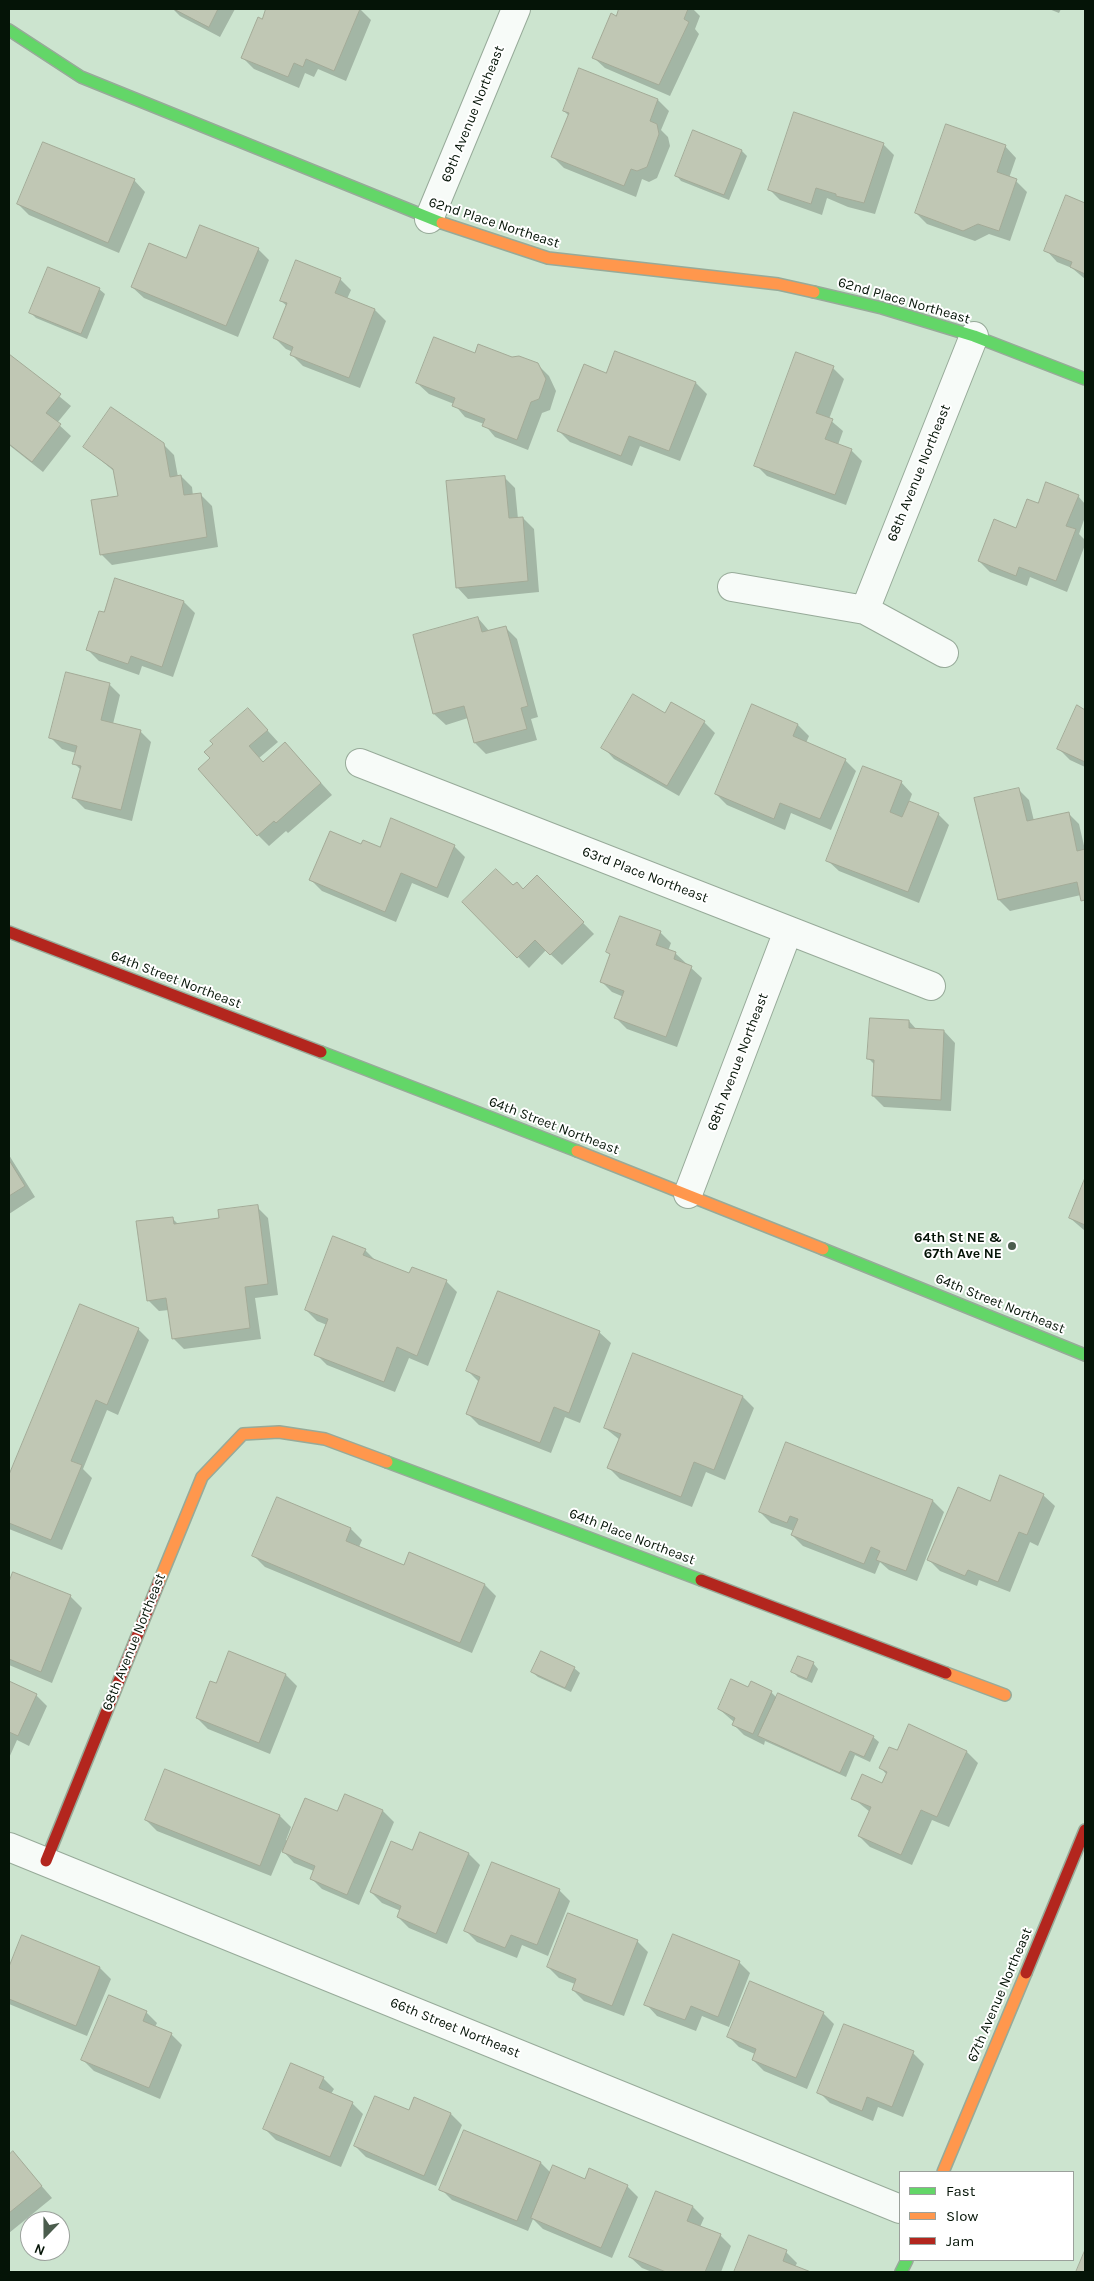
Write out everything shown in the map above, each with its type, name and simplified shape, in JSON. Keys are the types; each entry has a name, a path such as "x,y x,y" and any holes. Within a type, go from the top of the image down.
{"street":[{"name":"69th Avenue Northeast","path":"429,219 516,9"},
{"name":"62nd Place Northeast","path":"9,30 81,77 429,219 548,258 778,284 882,308 974,336 1085,378"},
{"name":"68th Avenue Northeast","path":"865,610 974,336"},
{"path":"732,587 865,610 944,653"},
{"name":"63rd Place Northeast","path":"360,763 931,986"},
{"name":"68th Avenue Northeast","path":"688,1194 788,931"},
{"name":"64th Street Northeast","path":"9,932 688,1194 1085,1355"},
{"name":"64th Place Northeast","path":"243,1434 279,1432 325,1438 1005,1694"},
{"name":"68th Avenue Northeast","path":"46,1861 202,1477 243,1434"},
{"name":"67th Avenue Northeast","path":"943,2171 1085,1830"},
{"name":"66th Street Northeast","path":"9,1847 899,2209"}],"building":[{"path":"174,9 218,9 209,27"},
{"path":"266,9 360,9 334,71 306,59 303,67 294,63 288,77 241,58 258,17 262,19"},
{"path":"619,9 688,9 684,19 689,22 659,85 592,58 611,13 616,16"},
{"path":"579,68 658,99 650,121 657,124 659,134 647,167 637,171 631,169 624,186 551,157 569,113 563,111"},
{"path":"794,112 884,143 864,203 836,196 836,194 816,188 811,204 768,190"},
{"path":"946,124 1006,145 997,172 1017,179 999,231 978,224 963,231 915,213"},
{"path":"693,130 742,150 724,195 675,176"},
{"path":"43,142 135,179 108,243 17,204"},
{"path":"1066,195 1085,203 1085,274 1070,267 1072,262 1044,251"},
{"path":"200,225 259,248 226,326 131,287 149,243 186,258"},
{"path":"296,260 341,278 335,293 375,309 349,378 290,355 293,347 273,338 287,303 280,301"},
{"path":"48,267 100,288 81,334 29,313"},
{"path":"434,337 475,353 478,344 512,357 519,356 538,363 546,379 539,399 531,402 517,440 482,426 485,419 452,406 455,398 416,383"},
{"path":"615,351 696,382 669,451 629,436 621,456 557,431 584,364 606,373"},
{"path":"796,352 834,366 816,413 833,419 825,439 852,449 835,495 754,466"},
{"path":"9,354 61,394 46,413 61,424 32,462 9,444"},
{"path":"111,407 164,443 170,477 181,475 184,495 201,493 207,537 100,555 91,500 118,496 113,469 83,447"},
{"path":"505,476 509,518 523,517 528,581 456,588 446,481"},
{"path":"1046,482 1079,495 1066,526 1076,529 1056,581 1019,567 1016,576 978,561 994,519 1016,528 1027,499 1038,503"},
{"path":"115,578 184,601 162,667 131,656 128,664 86,650 99,611 104,612"},
{"path":"478,617 482,632 506,626 528,706 521,708 527,729 474,743 464,706 433,714 413,635"},
{"path":"66,672 110,683 101,720 141,730 121,810 72,798 81,766 72,764 77,746 49,738"},
{"path":"633,694 665,713 671,702 705,721 667,786 601,748"},
{"path":"752,704 798,724 793,736 846,759 820,819 780,803 774,819 715,794"},
{"path":"1077,705 1085,710 1085,762 1057,749"},
{"path":"248,708 268,730 249,746 263,762 285,742 321,783 276,823 274,821 257,836 198,769 210,758 204,752 213,744 210,741"},
{"path":"863,766 902,781 890,812 902,817 909,801 939,813 908,892 826,861"},
{"path":"1019,788 1027,821 1069,812 1077,851 1085,849 1085,900 1081,901 1077,882 998,900 974,798"},
{"path":"391,818 455,845 437,888 401,873 385,912 309,880 330,831 361,844 363,840 380,847"},
{"path":"496,869 513,885 517,882 523,889 537,875 584,922 550,955 535,940 517,958 462,902"},
{"path":"620,916 661,931 656,945 676,952 674,959 692,966 666,1037 614,1018 624,991 600,982 610,954 606,952"},
{"path":"870,1018 909,1020 909,1028 944,1030 941,1100 872,1096 874,1060 867,1059"},
{"path":"9,1160 25,1186 9,1196"},
{"path":"1085,1178 1085,1225 1069,1218"},
{"path":"258,1205 268,1284 245,1287 250,1328 172,1339 166,1298 147,1301 136,1221 173,1217 174,1224 219,1218 218,1210"},
{"path":"333,1236 366,1249 363,1255 409,1273 412,1267 447,1280 417,1356 397,1347 384,1382 314,1355 328,1319 305,1310"},
{"path":"498,1291 600,1331 569,1413 554,1407 540,1443 466,1414 480,1377 466,1371"},
{"path":"80,1304 139,1328 107,1405 96,1400 71,1461 82,1465 51,1540 9,1523 9,1475"},
{"path":"633,1353 743,1396 714,1470 694,1462 681,1497 607,1468 621,1434 604,1428"},
{"path":"786,1442 933,1500 906,1571 876,1560 880,1551 871,1547 864,1564 791,1535 798,1519 790,1516 787,1523 759,1512"},
{"path":"1000,1475 1044,1494 1027,1535 1019,1532 998,1582 968,1570 965,1576 927,1560 958,1487 990,1501"},
{"path":"277,1497 351,1528 346,1541 404,1565 409,1552 485,1584 460,1643 252,1556"},
{"path":"13,1572 71,1595 41,1672 9,1659 9,1582"},
{"path":"229,1651 286,1674 259,1743 196,1718 210,1681 216,1683"},
{"path":"541,1651 575,1667 565,1688 531,1672"},
{"path":"798,1656 814,1662 807,1679 791,1672"},
{"path":"731,1679 748,1687 751,1681 772,1691 753,1734 732,1725 735,1718 718,1709"},
{"path":"9,1681 37,1694 18,1736 9,1732"},
{"path":"778,1693 874,1736 864,1757 850,1751 840,1773 758,1736"},
{"path":"909,1724 967,1751 937,1817 921,1810 901,1855 858,1836 871,1807 851,1799 862,1774 882,1783 887,1772 879,1768 889,1747 897,1750"},
{"path":"165,1769 280,1815 260,1866 145,1820"},
{"path":"345,1794 383,1810 347,1895 310,1879 315,1866 282,1852 305,1798 337,1811"},
{"path":"420,1832 469,1853 436,1934 397,1917 401,1906 370,1892 391,1841 412,1850"},
{"path":"492,1862 560,1889 537,1945 511,1935 505,1948 464,1931"},
{"path":"568,1913 638,1940 612,2006 572,1990 576,1979 547,1967"},
{"path":"673,1934 740,1961 718,2017 691,2006 685,2020 644,2005"},
{"path":"22,1935 100,1967 76,2026 9,1999 9,1967"},
{"path":"750,1981 824,2012 796,2078 752,2060 756,2049 727,2037"},
{"path":"109,1995 147,2011 143,2021 172,2033 149,2088 81,2060"},
{"path":"844,2024 914,2051 892,2107 867,2097 862,2111 817,2093"},
{"path":"291,2063 324,2077 319,2088 353,2102 330,2157 263,2129"},
{"path":"375,2096 409,2110 414,2097 451,2113 424,2176 354,2146"},
{"path":"464,2130 541,2162 517,2221 439,2190"},
{"path":"13,2151 42,2186 9,2213 9,2155"},
{"path":"553,2165 585,2179 589,2168 628,2185 601,2248 531,2218"},
{"path":"656,2191 693,2206 687,2221 721,2234 705,2272 666,2272 629,2257"},
{"path":"749,2235 787,2250 783,2261 811,2272 734,2272"},
{"path":"1085,2250 1085,2272 1076,2272"}],"traffic: fast":[{"path":"9,30 81,77 442,223"},
{"path":"814,292 882,308 974,336 1085,379"},
{"path":"321,1052 577,1151"},
{"path":"823,1249 1085,1355"},
{"path":"387,1462 701,1580"},
{"path":"901,2272 906,2261"}],"traffic: slow":[{"path":"442,223 548,258 778,284 814,292"},
{"path":"577,1151 823,1249"},
{"path":"159,1582 202,1477 243,1434 279,1432 325,1439 387,1462"},
{"path":"946,1673 1005,1695"},
{"path":"943,2171 1026,1973"}],"traffic: jam":[{"path":"9,932 321,1052"},
{"path":"701,1580 946,1673"},
{"path":"46,1861 159,1582"},
{"path":"1026,1973 1085,1830"}],"place":[{"name":"64th St NE & 67th Ave NE","path":"1012,1246"}]}
